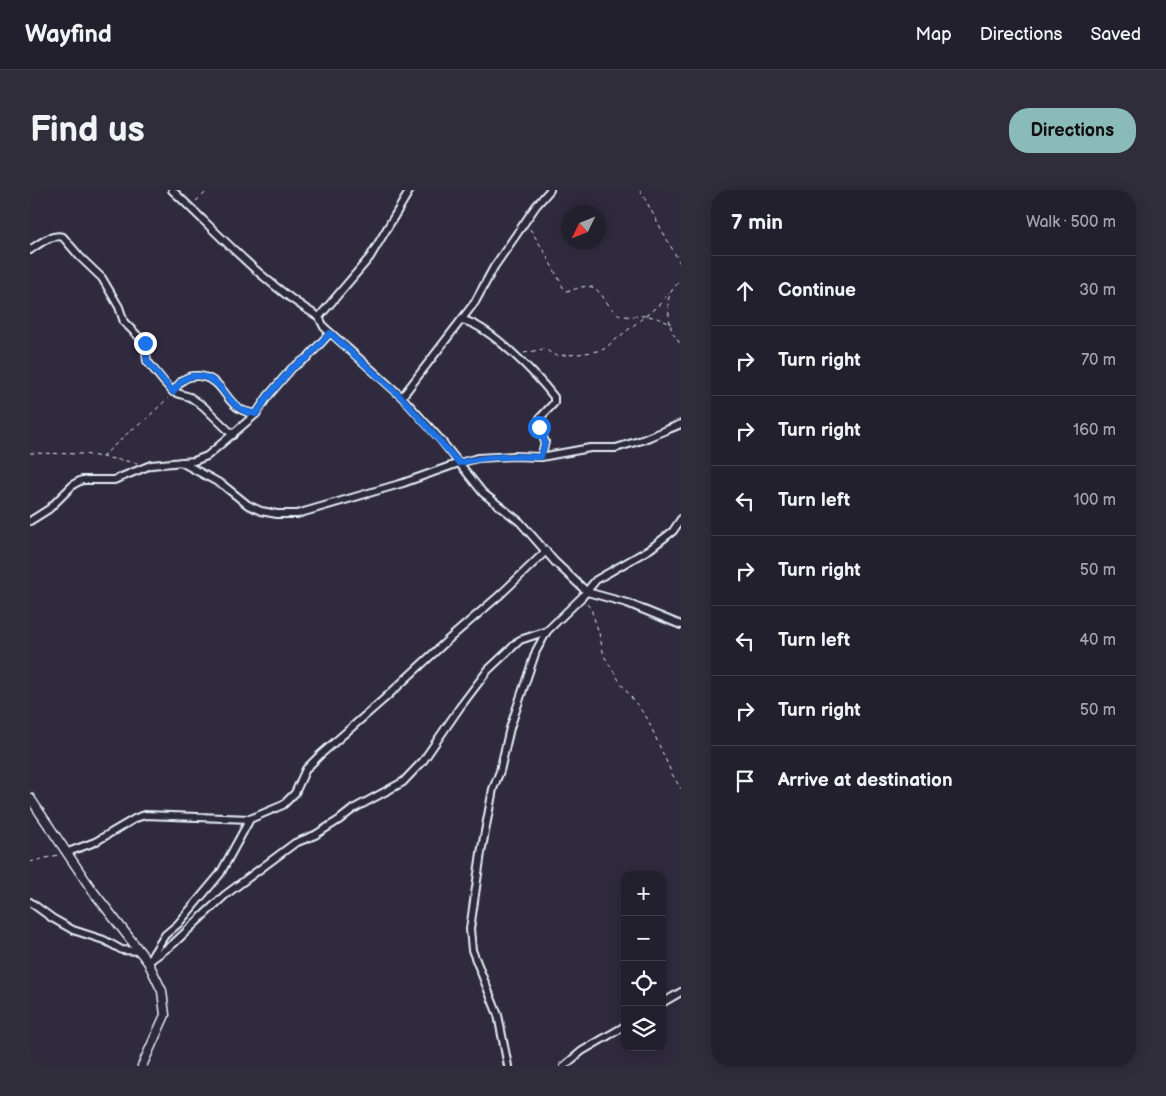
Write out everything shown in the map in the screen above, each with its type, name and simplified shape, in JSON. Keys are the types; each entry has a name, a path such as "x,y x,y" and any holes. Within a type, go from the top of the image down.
{"street":[{"path":"172,190 262,276 285,295 319,317 330,333 402,398 484,493 515,517 584,595 627,604 681,625"},
{"path":"319,317 370,257 410,190"},
{"path":"402,398 477,299 494,267 536,206 550,190"},
{"path":"30,250 52,237 63,236 80,257 105,281 119,307 124,322 145,343 147,361 173,392 190,397 203,406 233,435"},
{"path":"462,320 483,328 512,353 554,397 554,402 540,418 538,424 545,442 541,457"},
{"path":"30,521 49,509 74,484 82,480 114,480 151,465 194,461 207,456 256,414 268,396 292,368 308,357 330,333"},
{"path":"173,392 181,380 187,377 211,378 240,409 256,414"},
{"path":"181,462 223,485 248,505 261,511 277,514 297,514 403,483 459,463 486,457 541,457 590,448 616,448 642,440 681,424"},
{"path":"508,1066 498,1015 472,950 470,930 481,853 493,789 500,771 510,728 536,651 547,631 584,595 596,580 650,549 673,531 681,519"},
{"path":"68,852 95,842 144,815 250,818 283,805 295,793 306,769 320,755 501,594 546,551"},
{"path":"148,962 172,944 225,895 289,848 315,835 353,809 403,782 423,761 488,670 520,640 547,631"},
{"path":"30,798 92,890 148,962 162,991 165,1015 142,1066"},
{"path":"148,962 165,935 178,924 220,874 250,818"},
{"path":"30,902 64,926 104,940 122,950 138,951"},
{"path":"666,1001 681,992"},
{"path":"564,1066 582,1051 621,1028"}],"path":[{"path":"189,207 208,190"},
{"path":"640,190 681,265"},
{"path":"525,222 544,251 565,291 586,286 591,287 595,289 615,312 621,315 656,318 670,324"},
{"path":"512,353 527,353 544,349 554,355 566,356 598,352 659,305 681,280"},
{"path":"670,293 668,299 670,324 672,332 681,344"},
{"path":"102,457 131,430 143,422 173,392"},
{"path":"30,453 84,454 151,465"},
{"path":"584,595 591,609 604,656 622,685 647,718 672,774 681,789"},
{"path":"30,862 68,852"}],"route":[{"path":"145,343 147,361 173,392 181,380 187,377 211,378 240,409 256,414 268,396 292,368 308,357 330,333 402,398 440,439 459,463 478,458 541,457 545,442 539,427"}]}
